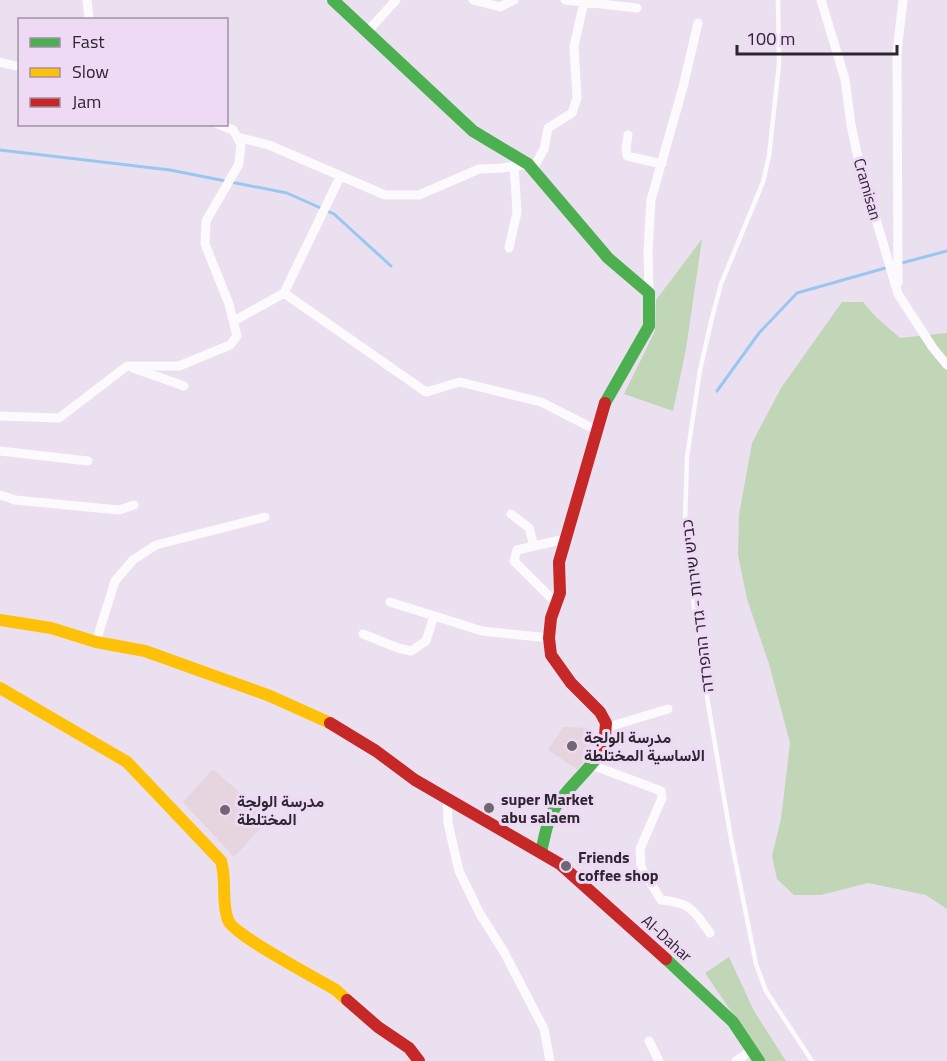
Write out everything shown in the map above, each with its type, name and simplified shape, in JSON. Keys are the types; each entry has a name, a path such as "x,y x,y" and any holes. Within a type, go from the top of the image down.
{"street":[{"path":"87,0 89,18"},
{"path":"333,0 473,131 531,167 608,258 649,293"},
{"path":"367,32 396,0"},
{"path":"473,0 501,7 514,0"},
{"path":"565,0 637,8"},
{"name":"Cramisan","path":"821,0 845,79 858,158 898,294 933,348 947,365"},
{"path":"898,294 897,52 903,0"},
{"path":"531,167 544,149 548,128 572,113 577,98 574,46 584,2"},
{"path":"541,852 551,816 574,782 592,765 604,747 606,723 600,712 571,683 551,655 549,639 551,618 560,593 559,562 604,405 649,326 648,251 651,200 683,87 698,23"},
{"path":"0,62 18,66"},
{"path":"0,416 59,418 127,366 180,366 230,345 237,336 229,304 204,244 207,221 239,164 241,144 233,130 223,126"},
{"path":"628,135 627,156 662,164"},
{"path":"237,137 269,145 385,195 419,195 479,169 531,167"},
{"path":"509,248 517,212 514,166"},
{"path":"234,321 284,293 340,177"},
{"path":"284,293 426,392 460,382 541,402 596,430"},
{"path":"127,366 184,386"},
{"path":"0,451 88,461"},
{"path":"0,495 15,500 109,510 119,510 134,505"},
{"path":"511,514 530,528 534,546"},
{"path":"96,642 115,581 133,560 156,544 265,517"},
{"path":"556,603 514,561 517,550 566,539"},
{"path":"390,602 482,631 549,639"},
{"path":"363,634 411,651 426,641 434,616"},
{"name":"Al-Dahar","path":"0,620 51,628 96,642 145,651 270,696 324,719 376,751 415,780 560,864 698,987 733,1022 755,1056"},
{"path":"0,688 127,762 221,861 225,873 226,914 229,924 247,938 336,990 378,1026 409,1048 419,1061"},
{"path":"605,728 668,709"},
{"path":"592,765 661,791 662,798 640,849 641,867 661,900 680,902 695,911 710,933"},
{"path":"447,798 448,823 459,871 480,914 504,952 544,1029 550,1061"},
{"path":"649,1041 659,1061"},
{"path":"736,1061 755,1056"}],"lane":[{"name":"כביש שירות - גדר ההפרדה","path":"778,0 778,64 769,156 763,182 721,284 700,370 687,457 685,521 687,557 710,714 731,839 756,964 766,991 812,1061"}],"shaded area":[{"name":"مدرسة الولجة الاساسية المختلطة","path":"563,727 589,728 597,741 578,770 548,750"},
{"name":"مدرسة الولجة المختلطة","path":"213,769 269,819 234,857 183,802"}],"green space":[{"path":"702,239 686,349 673,411 624,394 655,331 656,300"},
{"path":"842,302 863,302 900,338 947,333 947,909 926,895 868,883 821,895 794,895 777,879 772,856 781,819 790,743 769,664 747,599 738,555 739,515 752,443 781,388"},
{"path":"729,957 754,1011 786,1061 765,1061 705,973"}],"waterway":[{"path":"0,150 170,170 287,193 334,214 391,266"},
{"path":"898,264 947,251"},
{"path":"717,391 759,333 797,293 889,267"}],"traffic: fast":[{"path":"333,0 473,131 528,164 608,258 649,293 649,326 605,403"},
{"path":"541,852 548,824 556,806 601,752"},
{"path":"666,959 733,1022 759,1061"}],"traffic: slow":[{"path":"0,620 51,628 96,642 145,651 270,696 330,723"},
{"path":"0,688 127,762 221,861 226,913 233,927 260,946 336,990 347,1000"}],"traffic: jam":[{"path":"601,752 604,748 606,723 600,712 571,683 551,655 549,638 551,618 560,593 559,562 605,403"},
{"path":"330,723 376,751 415,780 560,864 666,959"},
{"path":"347,1000 378,1027 409,1048 419,1061"}],"place":[{"name":"مدرسة الولجة الاساسية المختلطة","path":"572,746"},
{"name":"super Market abu salaem","path":"489,808"},
{"name":"مدرسة الولجة المختلطة","path":"225,810"},
{"name":"Friends coffee shop","path":"566,866"}]}
